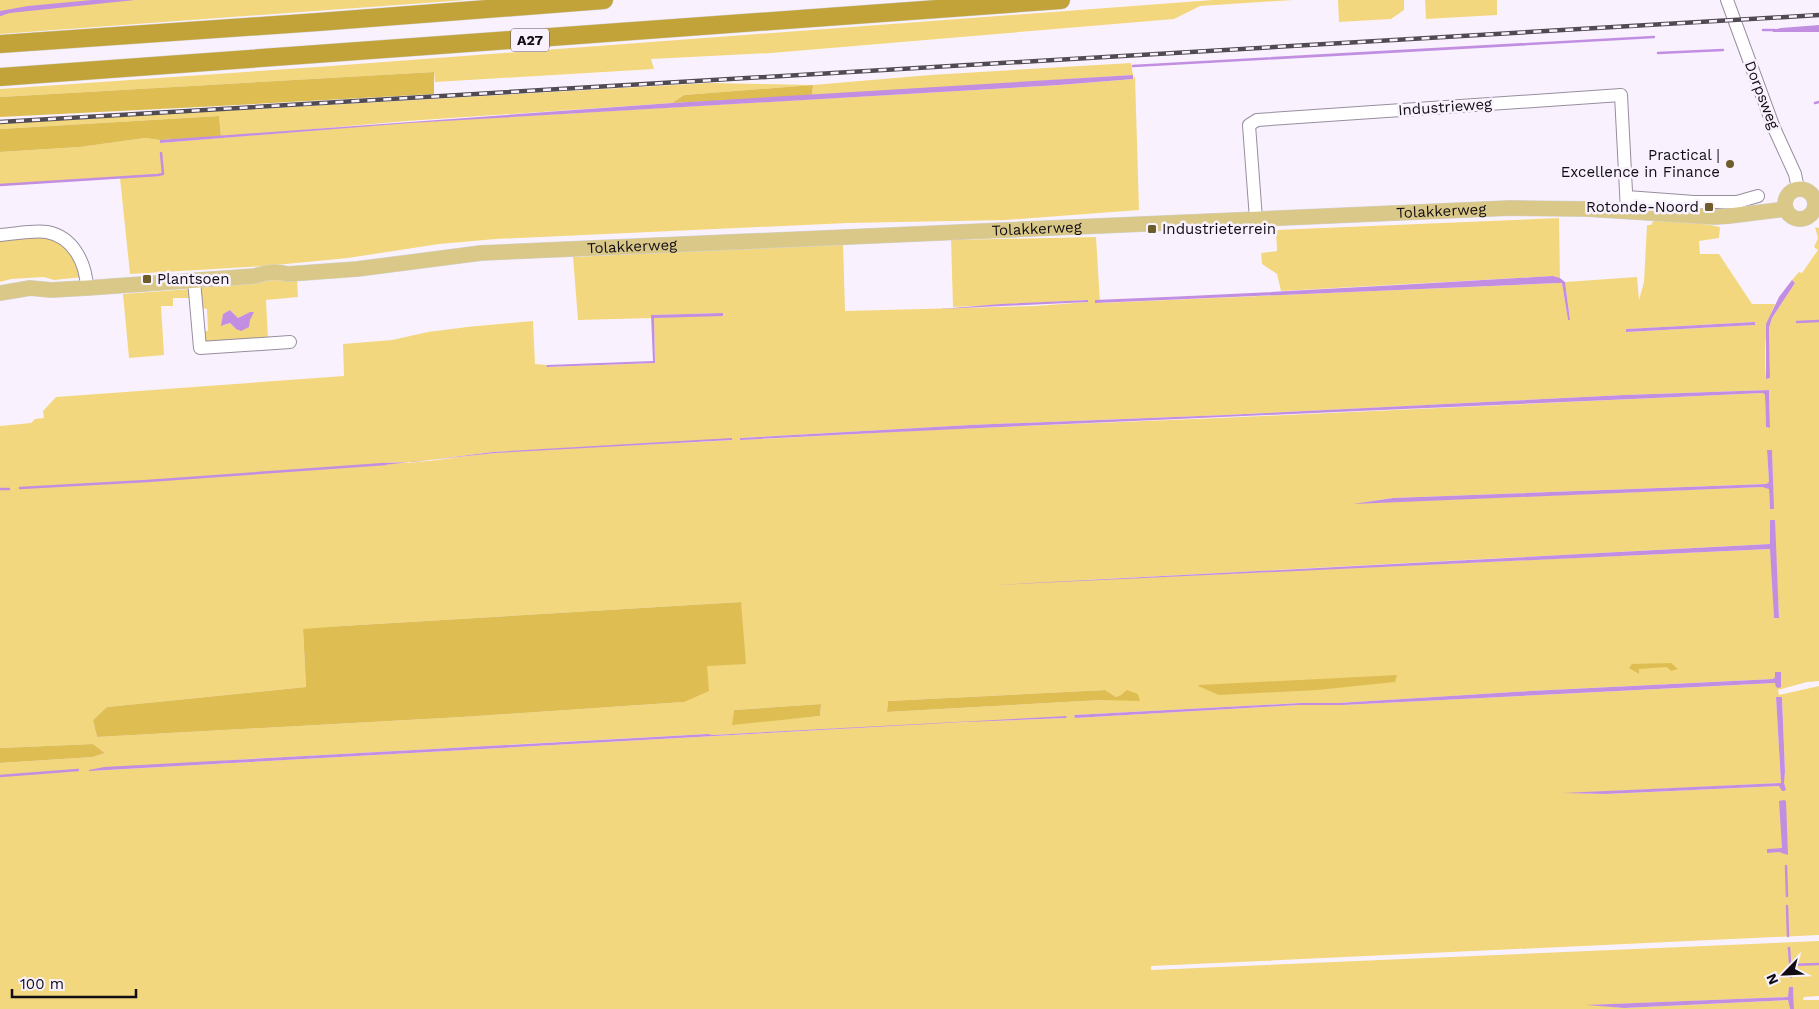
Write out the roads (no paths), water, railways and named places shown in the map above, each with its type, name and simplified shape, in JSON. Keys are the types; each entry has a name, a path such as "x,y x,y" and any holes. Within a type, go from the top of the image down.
{"highway":[{"name":"A27","path":"0,44 604,0"},
{"name":"A27","path":"0,77 1061,0"}],"main road":[{"path":"1798,189 1810,192 1817,205 1809,217 1804,220 1791,217 1786,209 1785,202 1788,195 1798,189"},
{"name":"Tolakkerweg","path":"0,293 30,288 51,290 255,276 262,279 288,274 356,269 481,253 1510,208 1587,209 1627,204 1694,216 1729,216 1786,209"}],"street":[{"name":"Dorpsweg","path":"1727,0 1774,128 1795,174 1798,189"},
{"name":"Industrieweg","path":"1256,219 1249,125 1257,120 1621,95 1627,204"},
{"path":"1627,204 1737,202 1758,196"},
{"path":"0,235 47,232 61,237 80,255 87,288"},
{"path":"194,280 200,348 290,342"}],"waterway":[{"path":"0,15 8,12"},
{"path":"1763,30 1775,30"},
{"path":"1133,66 1654,37"},
{"path":"1658,53 1723,50"},
{"path":"1815,103 1819,102"},
{"path":"0,185 158,175 163,174 161,153"},
{"path":"1797,322 1819,321"},
{"path":"20,488 385,464"},
{"path":"0,489 9,489"},
{"path":"0,776 78,770"},
{"path":"1786,866 1787,896"},
{"path":"1787,906 1788,936"},
{"path":"1789,948 1791,977"},
{"path":"1790,965 1819,964"}],"railway":[{"path":"0,122 1819,15"}],"place":[{"name":"Practical | Excellence in Finance","path":"1730,164"},
{"name":"Rotonde-Noord","path":"1709,207"},
{"name":"Industrieterrein","path":"1152,229"},
{"name":"Plantsoen","path":"147,279"}]}
